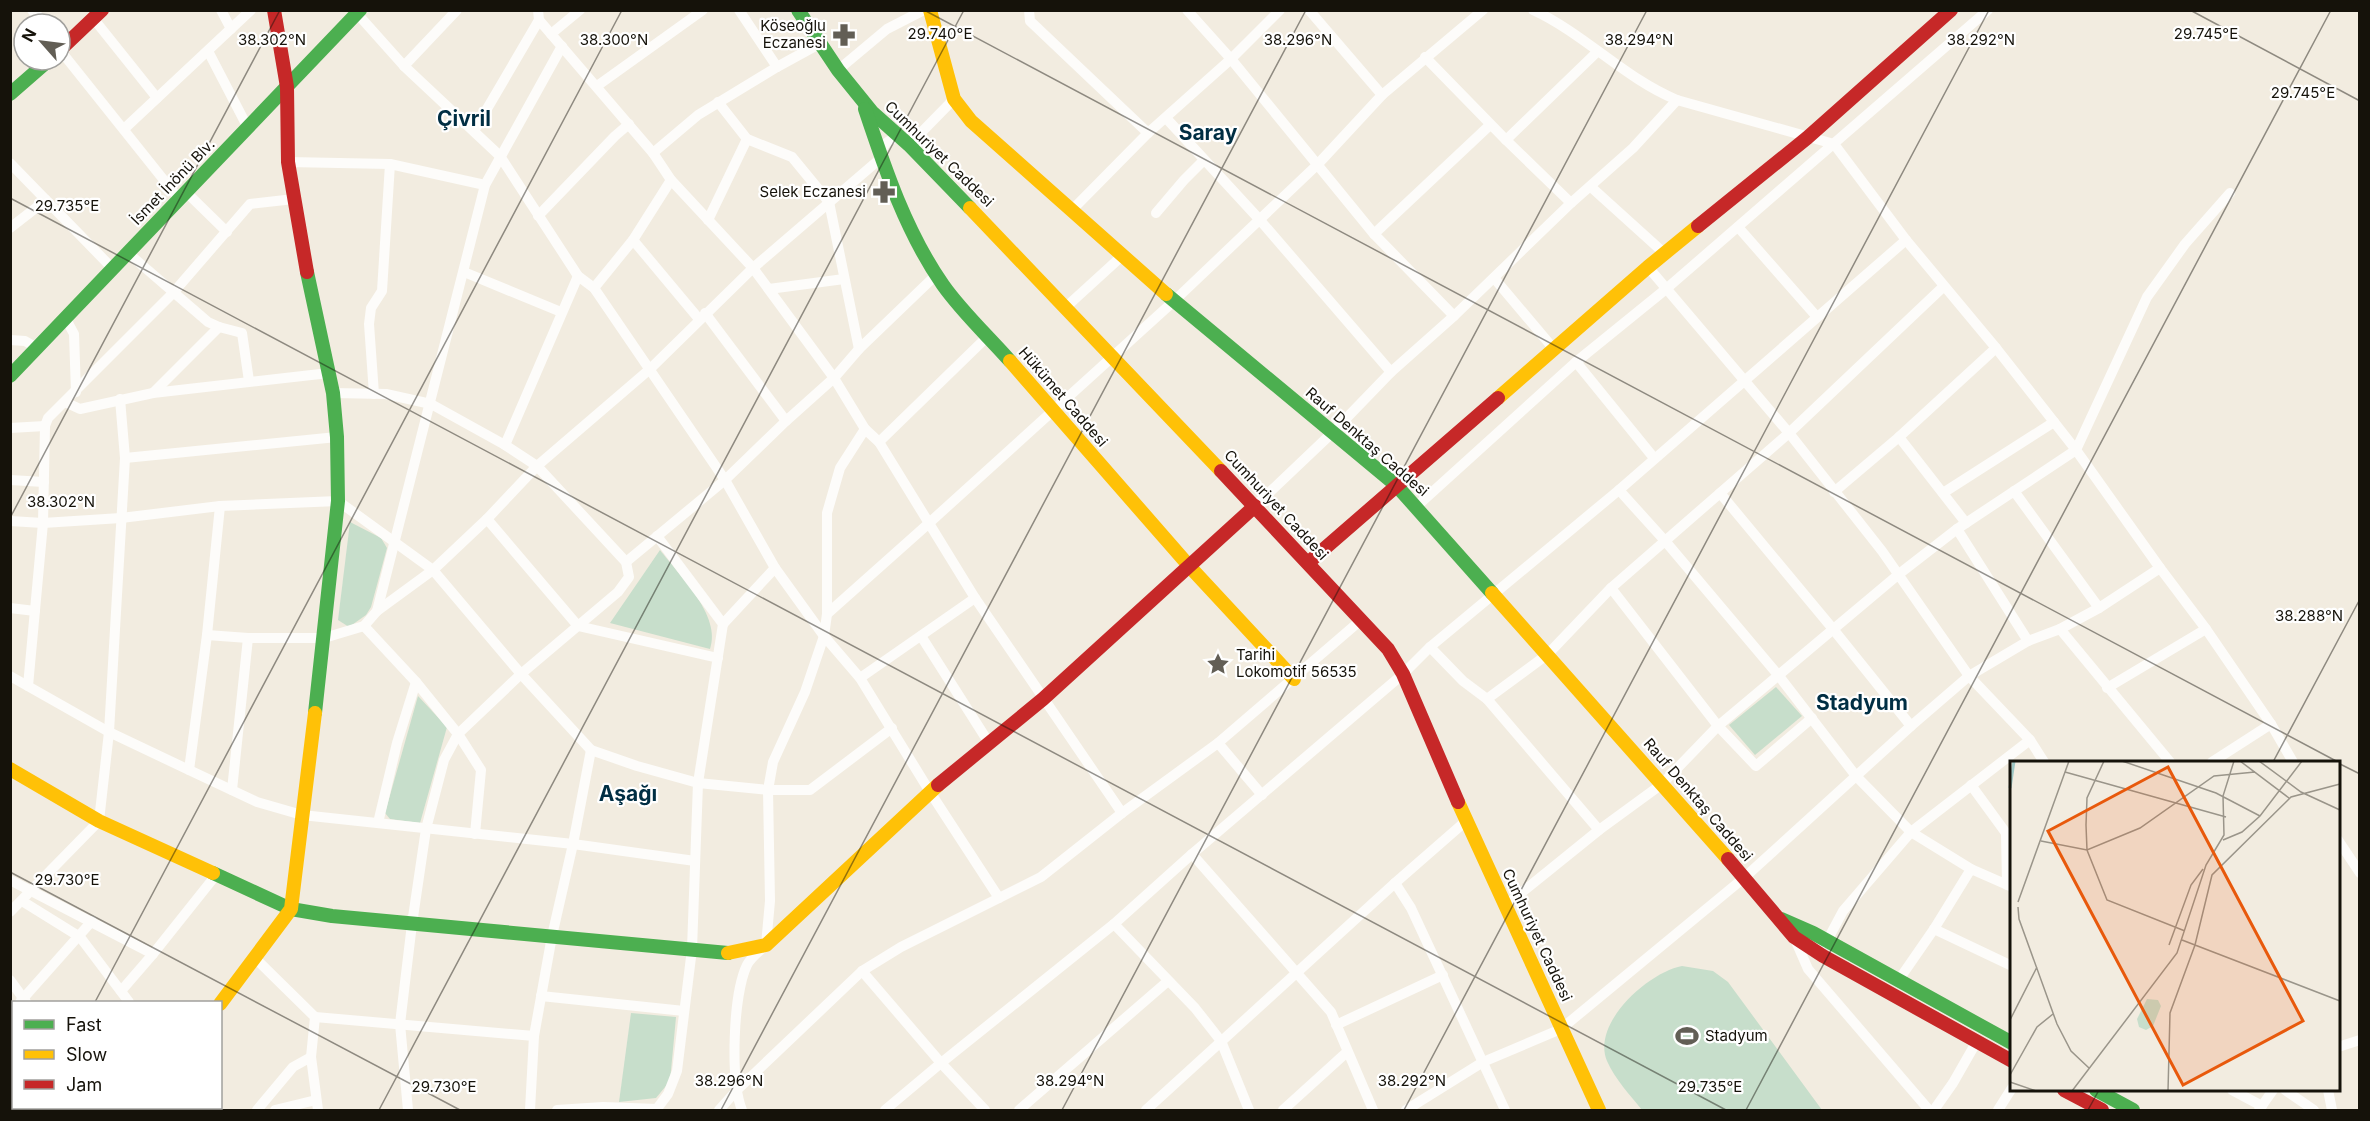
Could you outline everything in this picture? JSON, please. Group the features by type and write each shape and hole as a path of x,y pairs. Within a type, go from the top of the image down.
{"street":[{"path":"221,10 231,29"},
{"path":"124,129 251,10"},
{"path":"222,1002 256,959 291,909 338,501 337,437 333,393 304,260 288,162 287,87 274,10"},
{"path":"404,66 457,10"},
{"path":"551,34 580,10"},
{"path":"597,86 704,10"},
{"path":"739,10 777,67"},
{"name":"Cumhuriyet Caddesi","path":"798,10 819,44 862,101 1066,307 1309,562 1388,649 1403,674 1466,821 1599,1110"},
{"path":"838,70 887,28 924,10"},
{"name":"Rauf Denktaş Caddesi","path":"930,10 954,99 971,121 1174,301 1396,485 1548,654 1780,918 1794,937 2010,1060"},
{"path":"1029,10 1030,21 1148,133"},
{"path":"1187,10 1231,59 1374,234 1454,316"},
{"path":"1071,211 1148,133 1231,59 1280,10"},
{"path":"1309,10 1382,95"},
{"path":"826,614 1174,301 1318,164 1382,95 1483,10"},
{"path":"1533,10 1561,25 1641,82 1677,100 1834,144 1906,240 1996,348 2076,450 2206,628 2271,724 2292,761"},
{"path":"1309,562 1553,348 1664,253 1807,138 1951,10"},
{"path":"1417,506 1576,362 1666,289 1988,10"},
{"path":"357,12 404,66 500,156 578,276 594,288 725,480 775,568 824,636 860,678 999,898"},
{"name":"İsmet İnönü Blv.","path":"10,376 357,12"},
{"path":"72,35 97,14 157,98"},
{"path":"474,131 539,15 551,34 654,153 671,180 753,268 769,289 834,378 865,429 879,442 975,598 1122,813"},
{"path":"654,153 698,115 819,44"},
{"path":"377,611 485,185 562,46"},
{"path":"208,51 248,128"},
{"path":"1506,140 1598,52"},
{"path":"72,57 124,129 183,196 228,232"},
{"path":"1425,57 1490,125 1571,203"},
{"path":"10,94 35,72"},
{"path":"207,635 248,638 324,638 364,626 377,611 433,570 487,519 537,466 650,369 753,268 881,158 884,144 887,141 904,141 954,99"},
{"path":"742,1110 737,1090 735,1046 739,990 748,963 930,792 1043,699 1190,567 1333,432 1391,372 1633,148 1677,100"},
{"name":"Hükümet Caddesi","path":"862,101 881,158 904,214 936,275 1190,567 1294,679"},
{"path":"718,102 747,140 792,157 829,202 859,349"},
{"path":"1166,118 1259,219 1391,372"},
{"path":"538,216 629,124"},
{"path":"1374,234 1490,125"},
{"path":"708,220 747,140"},
{"path":"1156,213 1204,160"},
{"path":"288,162 390,164 485,185"},
{"path":"10,163 113,269"},
{"path":"374,394 369,324 371,308 382,291 390,164"},
{"path":"594,288 633,240 671,180"},
{"path":"1592,187 1664,253"},
{"path":"1505,906 1599,830 1662,784 1718,726 1899,574 1962,526 2076,450 2147,297 2186,244 2230,193"},
{"path":"28,686 43,523 45,426 52,413 76,392 172,293 228,232 240,213 250,204 294,199"},
{"path":"10,228 46,200"},
{"path":"1738,227 1817,317"},
{"path":"633,240 702,316 786,421"},
{"path":"885,1110 940,1063 1114,924 1192,854 1403,674 1430,647 1618,490 1906,240"},
{"path":"128,253 172,293 208,321 219,327 242,333 249,381"},
{"path":"1066,307 1122,255"},
{"path":"1648,267 1789,433 1899,574 1969,676 2030,740 2043,761"},
{"path":"464,272 561,312"},
{"path":"626,562 725,480 834,378 859,349 936,275"},
{"path":"505,446 578,276"},
{"path":"1494,278 1553,348"},
{"path":"769,289 844,279"},
{"path":"1487,699 1548,654 1611,588 1789,433 1943,286"},
{"path":"66,319 74,334 76,392"},
{"path":"153,393 219,327"},
{"path":"879,442 988,336"},
{"path":"10,340 25,341 37,348"},
{"path":"1834,492 1899,437 1996,348"},
{"path":"1576,362 1654,458"},
{"path":"64,402 80,409 153,393 329,373"},
{"path":"333,393 374,394 431,404 505,446 537,466 626,562 629,577 618,592 521,674 458,734 444,760 426,829 400,1024 408,1110"},
{"path":"10,912 99,820 110,732 124,458 120,399"},
{"path":"1943,494 2054,422"},
{"path":"10,428 45,426"},
{"path":"766,945 770,902 768,790 773,762 805,692 824,636 827,513 840,468 865,429"},
{"path":"124,458 337,437"},
{"path":"1899,437 1943,494 2028,641"},
{"path":"10,480 44,482"},
{"path":"1618,490 1666,542 1779,676 1856,776 1911,832 1971,869 2009,886 2006,833 1971,786"},
{"path":"2014,491 2099,608"},
{"path":"1720,493 1833,628 1911,726"},
{"path":"10,521 43,523 121,518 220,506 338,501 433,570 521,674 591,750 698,783 768,790 810,790 892,728"},
{"path":"189,770 207,635 220,506"},
{"path":"487,519 578,626 718,658"},
{"path":"657,536 723,624"},
{"path":"557,1110 656,1110 669,1094 676,1077 692,949 698,783 723,624 775,568"},
{"path":"1406,1110 1483,1062 1561,1029 1745,878 1969,676 2028,641 2060,629 2099,608 2160,568"},
{"path":"1611,588 1718,726 1756,766 1812,718"},
{"path":"860,678 975,598"},
{"path":"10,608 35,611"},
{"path":"719,1110 862,971 901,947 1041,877 1122,813 1218,743 1361,620"},
{"path":"364,626 416,682 458,734 481,770 475,834"},
{"path":"2107,687 2206,628"},
{"path":"2060,629 2169,761"},
{"path":"921,636 989,743"},
{"path":"232,790 248,638"},
{"path":"1430,647 1463,681 1487,699 1599,830"},
{"path":"10,676 110,732 189,770 257,801 302,815 573,844 695,861"},
{"path":"378,824 396,743 416,682"},
{"path":"2214,761 2271,724"},
{"path":"1814,950 1827,941 1843,911 1911,832 2030,740"},
{"path":"1218,743 1262,795"},
{"path":"530,1110 534,1036 552,936 591,750"},
{"path":"10,769 99,820 291,909 332,916 729,953 766,945"},
{"path":"1146,1110 1466,821"},
{"path":"1192,854 1298,971 1331,1012 1373,1110"},
{"path":"2342,855 2360,873"},
{"path":"1898,981 1971,869"},
{"path":"121,991 216,875"},
{"path":"10,880 153,954"},
{"path":"1395,883 1411,908 1505,1110"},
{"path":"22,901 80,937 128,1001"},
{"name":"Rauf Denktaş Caddesi","path":"1780,918 1827,941 2010,1042"},
{"path":"10,980 24,1001 92,921"},
{"path":"1114,924 1195,1008 1221,1041 1249,1110"},
{"path":"1934,929 2010,965"},
{"path":"1794,937 1808,969 1931,1110 1953,1083 1977,1041"},
{"path":"256,959 315,1017 534,1036"},
{"path":"862,971 940,1063 985,1110"},
{"path":"1336,1025 1443,975"},
{"path":"1019,1110 1168,981"},
{"path":"541,996 684,1011"},
{"path":"275,1110 317,1105 311,1057 315,1017"},
{"path":"2340,1046 2360,1040"},
{"path":"1283,1110 1347,1052"},
{"path":"257,1110 293,1066 311,1057"},
{"path":"1998,1110 2010,1091"},
{"path":"2068,1091 2102,1110"},
{"path":"2235,1091 2260,1108 2272,1091"},
{"path":"2288,1091 2314,1110"},
{"path":"2328,1091 2332,1110"},
{"path":"2115,1094 2133,1110"}],"green space":[{"path":"350,522 381,538 387,548 371,607 366,615 349,627 338,620"},
{"path":"660,550 697,596 710,623 712,636 710,649 610,623"},
{"path":"1776,687 1802,716 1755,755 1729,725"},
{"path":"418,696 447,727 420,823 390,819 385,813"},
{"name":"Stadyum","path":"1682,966 1713,971 1728,982 1822,1110 1642,1110 1610,1068 1604,1046 1607,1031 1626,1002 1640,989 1654,978"},
{"path":"631,1013 676,1017 670,1081 656,1098 619,1102"}],"traffic: fast":[{"path":"10,376 360,10"},
{"path":"798,10 838,70 872,112 909,145 970,208"},
{"path":"10,94 35,72"},
{"path":"865,109 907,222 930,265 958,305 1010,361"},
{"path":"307,272 333,393 337,437 338,501 315,713"},
{"path":"1166,294 1396,485 1492,593"},
{"path":"213,873 291,909 332,916 728,953"},
{"path":"1781,919 1813,933 2010,1042"},
{"path":"2098,1091 2133,1110"}],"traffic: slow":[{"path":"930,10 954,99 971,121 1166,294"},
{"path":"970,208 1221,471"},
{"path":"1498,398 1698,226"},
{"path":"1010,361 1190,567 1294,679"},
{"path":"1492,593 1728,859"},
{"path":"222,1001 291,909 315,713"},
{"path":"10,769 99,821 213,873"},
{"path":"728,953 766,945 938,785"},
{"path":"1458,802 1599,1110"}],"traffic: jam":[{"path":"72,39 102,10"},
{"path":"274,10 287,87 288,162 307,272"},
{"path":"1698,226 1807,138 1951,10"},
{"path":"1309,562 1498,398"},
{"path":"1221,471 1388,649 1403,674 1458,802"},
{"path":"938,785 1043,699 1255,506"},
{"path":"1728,859 1794,937 1823,956 2010,1060"},
{"path":"2066,1091 2102,1110"}],"place":[{"name":"Köseoğlu Eczanesi","path":"844,35"},
{"name":"Selek Eczanesi","path":"884,192"},
{"name":"Tarihi Lokomotif 56535","path":"1218,664"},
{"name":"Stadyum","path":"1687,1036"}],"district":[{"name":"Çivril","path":"464,119"},
{"name":"Saray","path":"1208,133"},
{"name":"Stadyum","path":"1862,703"},
{"name":"Aşağı","path":"628,794"}]}
